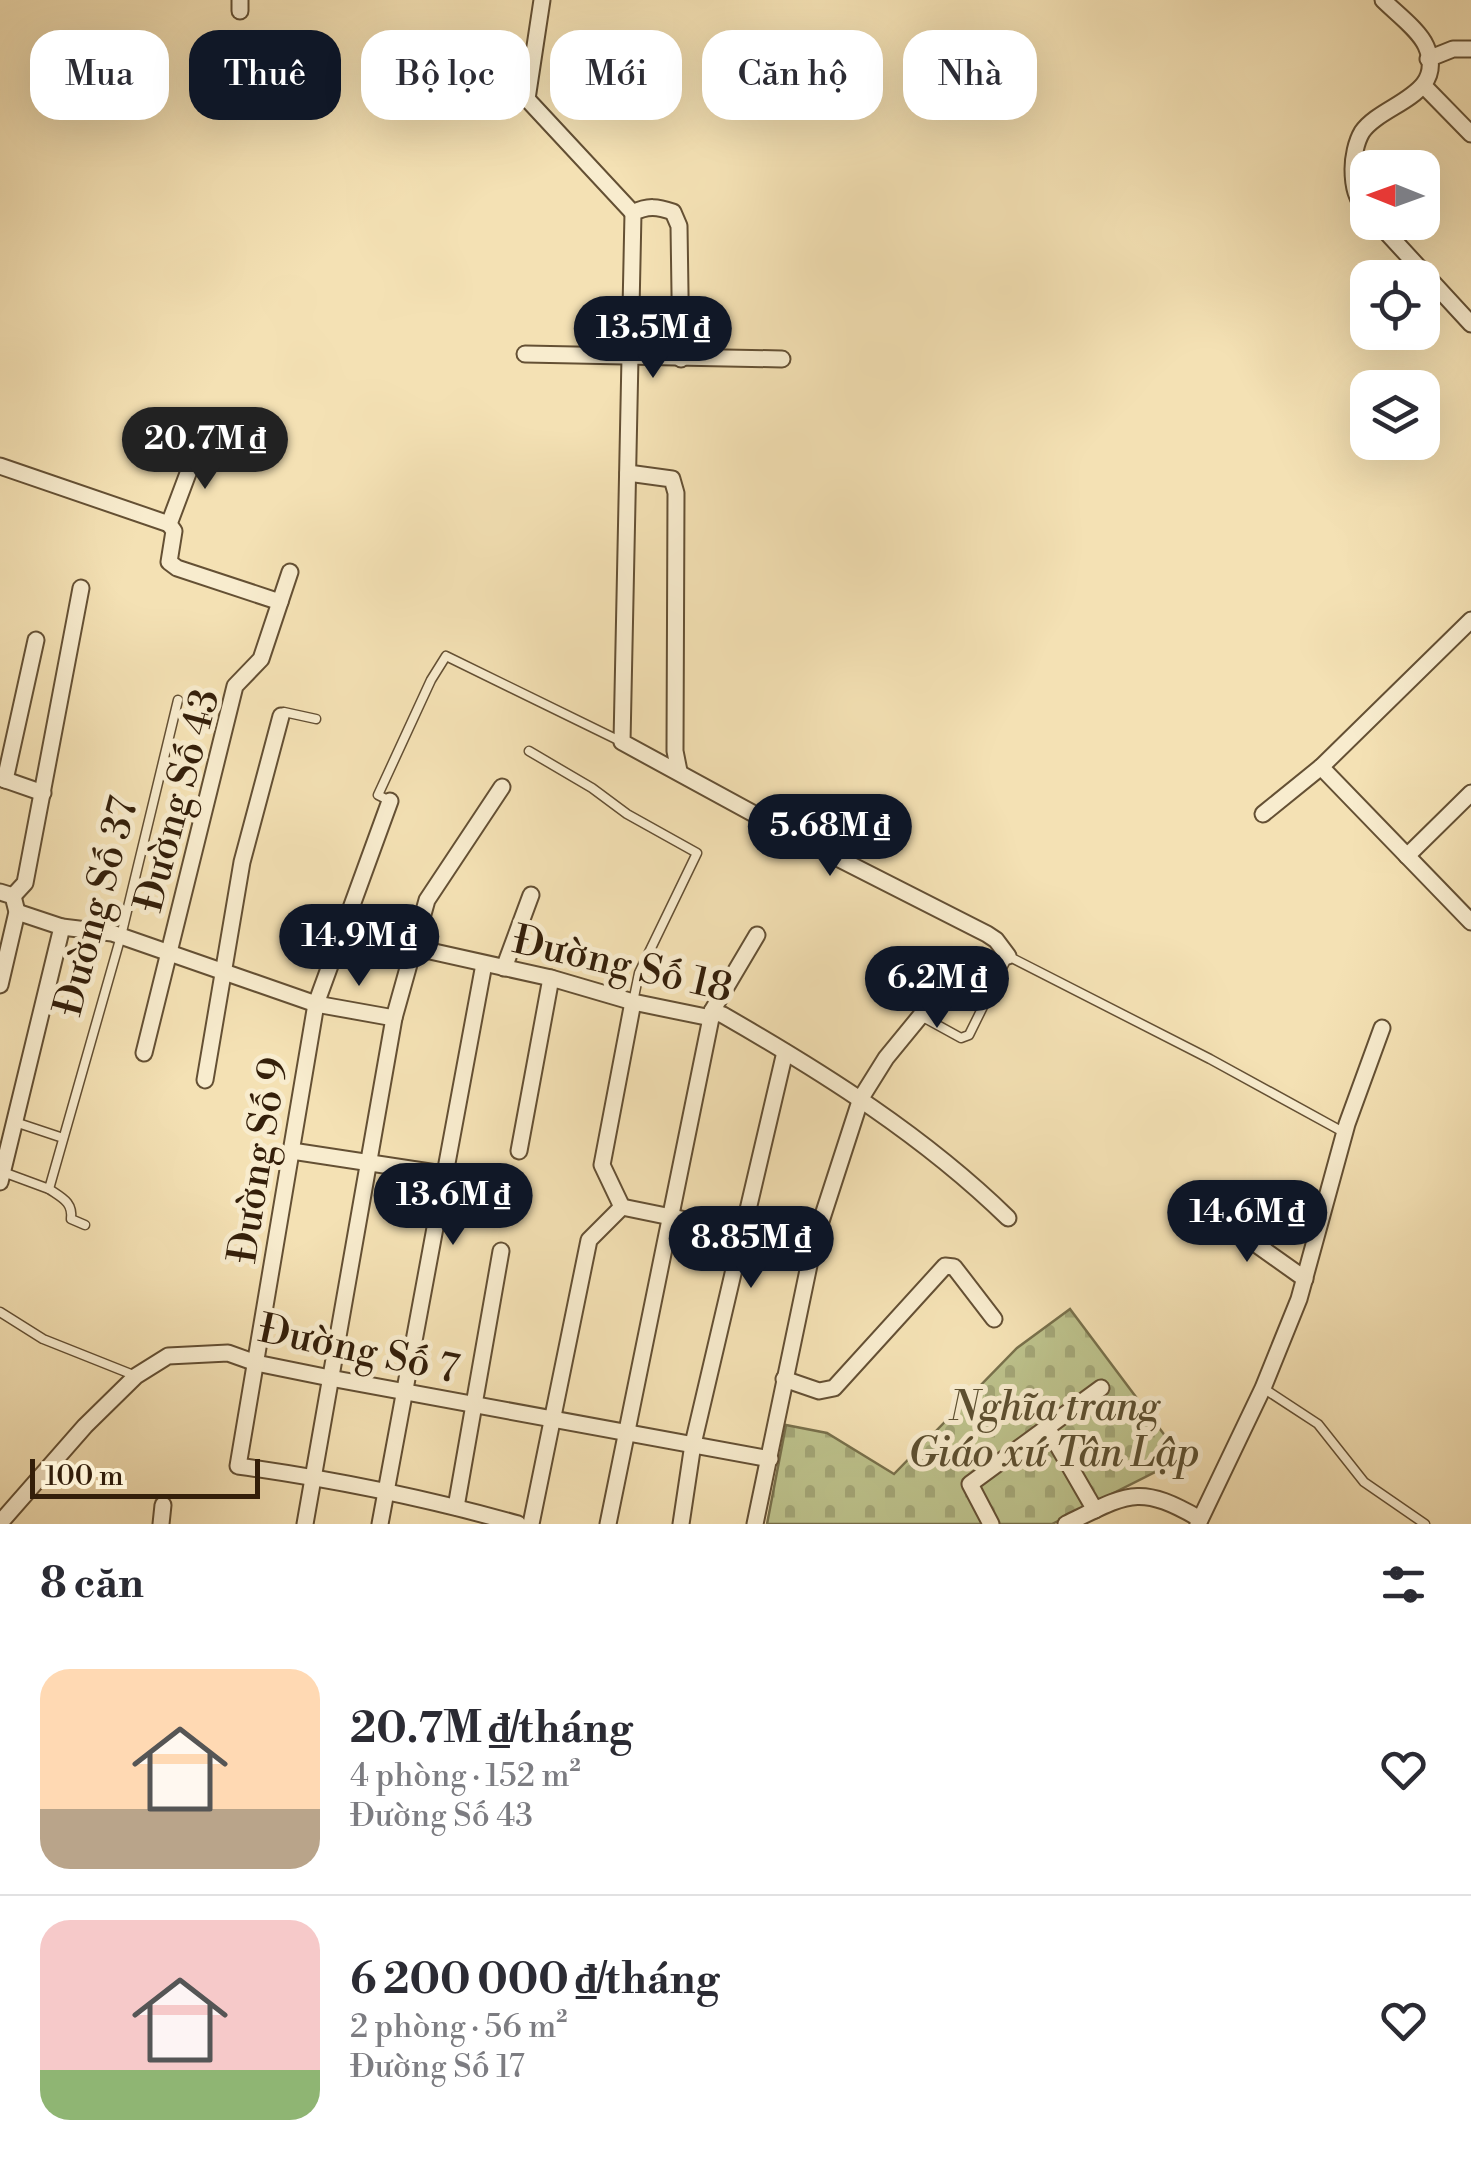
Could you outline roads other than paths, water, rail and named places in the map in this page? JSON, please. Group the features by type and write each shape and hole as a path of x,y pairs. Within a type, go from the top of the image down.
{"street":[{"path":"542,0 527,100 633,213 622,742 987,934 1008,956"},
{"path":"1355,150 1363,130 1424,86 1430,70 1426,45 1384,0"},
{"path":"1428,58 1453,49 1471,49"},
{"path":"1424,86 1471,134"},
{"path":"633,213 656,206 672,212 679,226 681,359"},
{"path":"1394,240 1471,324"},
{"path":"525,354 782,359"},
{"path":"169,524 198,444"},
{"path":"0,466 169,524 174,531 168,556 172,566 280,602"},
{"path":"628,473 672,479 676,493 675,751 679,771"},
{"name":"Đường Số 43","path":"144,1053 235,686 261,659 290,572"},
{"path":"0,985 10,900 25,883 80,588"},
{"path":"1263,814 1321,767 1471,620"},
{"path":"36,640 2,779 43,793"},
{"path":"205,1080 242,862 281,716"},
{"path":"1321,767 1471,922"},
{"path":"305,1524 394,1018 412,947 427,900 502,788"},
{"path":"1407,856 1471,794"},
{"name":"Đường Số 9","path":"311,1476 238,1466 316,1004 390,801"},
{"path":"504,968 531,895"},
{"path":"10,900 62,927 121,936 316,1004 394,1018"},
{"path":"1,1177 62,927"},
{"path":"608,1524 711,1014 757,936"},
{"name":"Đường Số 18","path":"412,947 551,978 633,1002 711,1014 785,1052 861,1098 976,1187 1008,1218"},
{"path":"756,1524 813,1246 861,1098 886,1058 921,1016 940,980 924,962"},
{"path":"380,1524 484,964"},
{"path":"519,1151 551,978"},
{"path":"622,1207 602,1165 633,1002"},
{"path":"1066,1524 1116,1500 1146,1494 1170,1501 1199,1522 1263,1388 1305,1278 1345,1133 1382,1028"},
{"path":"681,1524 693,1444 785,1052"},
{"path":"292,1152 443,1174"},
{"path":"622,1207 813,1246"},
{"path":"531,1524 589,1240 622,1207"},
{"path":"1215,1215 1305,1278"},
{"path":"456,1507 501,1251"},
{"path":"784,1380 820,1391 834,1388 945,1266 954,1267 994,1319"},
{"name":"Đường Số 7","path":"0,1523 85,1426 136,1376 168,1356 228,1354 330,1378 770,1459"},
{"path":"991,1524 970,1484 1101,1388"},
{"path":"1047,1427 1096,1510"},
{"path":"311,1476 518,1524"},
{"path":"161,1524 164,1505"}],"lane":[{"path":"390,801 378,794 430,680 446,656 622,742"},
{"name":"Đường Số 37","path":"49,1188 121,936 178,700"},
{"path":"281,716 284,712 316,719"},
{"path":"529,751 697,854 639,974 633,1002"},
{"path":"921,1016 961,1038 969,1034 1008,956 1345,1133"},
{"path":"14,1122 63,1138"},
{"path":"1,1177 49,1188 66,1199 72,1211 71,1220 85,1225"},
{"path":"0,1312 43,1340 136,1376"},
{"path":"1263,1388 1318,1424 1364,1482 1424,1524"}],"park label":[{"name":"Nghĩa trang Giáo xứ Tân Lập","path":"1054,1429"}]}
